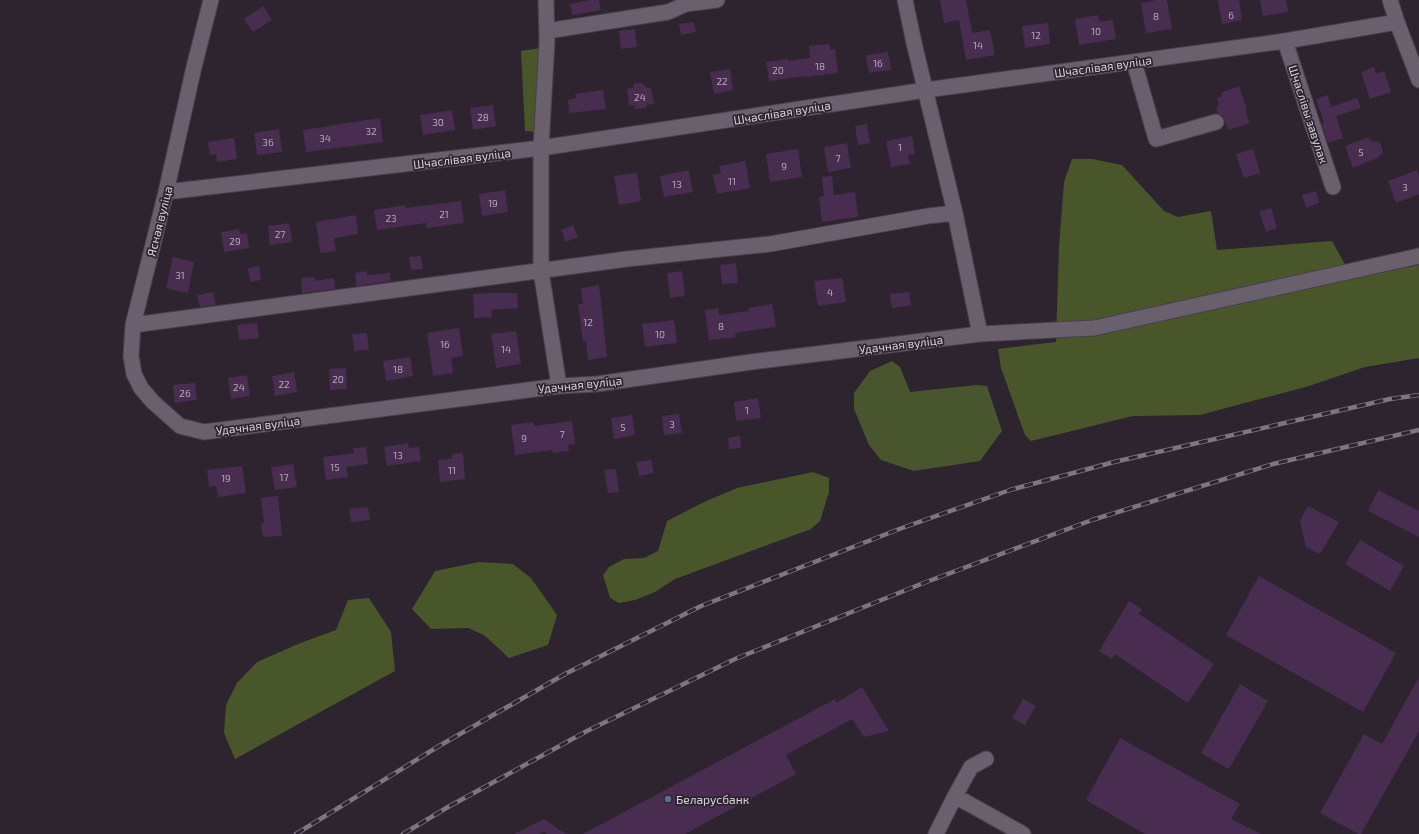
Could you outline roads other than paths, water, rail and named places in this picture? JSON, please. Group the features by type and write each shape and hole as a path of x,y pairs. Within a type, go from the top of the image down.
{"street":[{"name":"Ясная вуліца","path":"180,426 153,402 141,388 134,374 131,356 134,325 194,68 212,0"},
{"path":"546,0 547,31 541,148 541,271 559,386"},
{"path":"547,31 668,12 686,4 716,0"},
{"path":"905,0 956,213 980,334"},
{"path":"1390,0 1419,80"},
{"name":"Шчаслівая вуліца","path":"166,192 541,148 926,90 1285,41 1397,22"},
{"name":"Шчаслівы завулак","path":"1285,41 1333,187"},
{"path":"1134,62 1156,139 1216,122"},
{"path":"134,325 627,259 770,244 928,216 956,213"},
{"name":"Удачная вуліца","path":"180,426 204,432 559,386 597,384 759,361 980,334 1094,328 1419,256"},
{"path":"936,834 971,767 986,759"},
{"path":"955,796 1024,834"}],"railway":[{"path":"296,834 439,746 565,674 701,606 902,528 1010,490 1114,462 1390,399 1419,395"},
{"path":"403,834 448,807 587,731 735,659 921,584 1092,520 1273,464 1419,430"}],"place":[{"name":"Беларусбанк","path":"668,799"}]}
